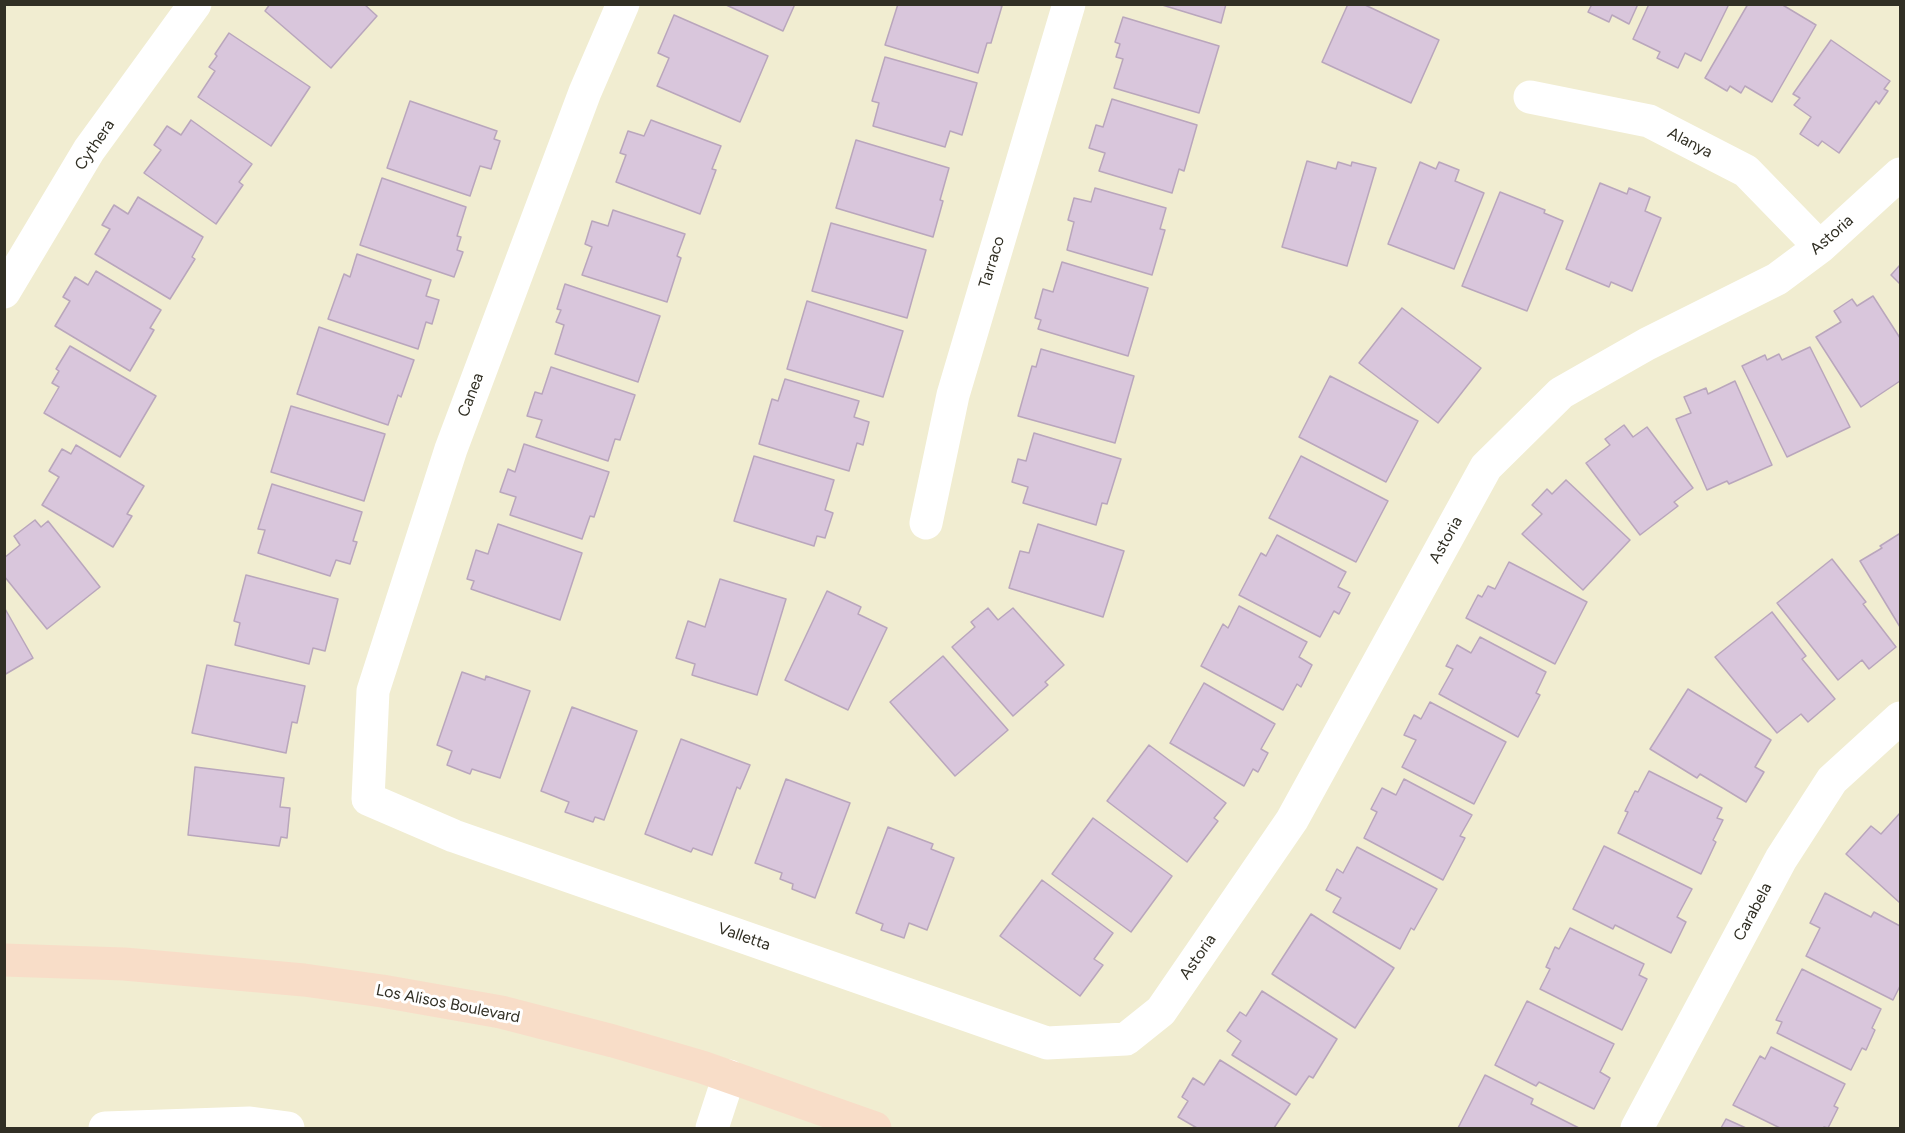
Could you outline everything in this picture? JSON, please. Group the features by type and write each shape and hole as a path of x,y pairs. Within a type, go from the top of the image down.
{"main road":[{"name":"Los Alisos Boulevard","path":"4,960 124,964 304,980 501,1012 613,1041 729,1076 875,1128"}],"street":[{"name":"Cythera","path":"4,292 89,150 195,4"},
{"name":"Canea","path":"368,799 373,691 380,669 451,449 585,92 623,4"},
{"name":"Tarraco","path":"926,523 953,395 1069,4"},
{"name":"Alanya","path":"1530,97 1649,121 1746,171 1820,247"},
{"name":"Astoria","path":"1126,1038 1161,1011 1292,820 1486,466 1561,393 1647,344 1777,279 1820,247 1900,174"},
{"name":"Carabela","path":"1637,1128 1781,859 1806,819 1832,780 1900,718"},
{"name":"Valletta","path":"368,799 454,836 1047,1043 1126,1038"},
{"path":"712,1128 729,1076"},
{"path":"105,1128 250,1123 288,1128"}],"building":[{"path":"270,4 364,4 377,16 331,68 265,11"},
{"path":"724,4 795,4 783,31"},
{"path":"898,4 996,4 1002,6 991,43 987,43 978,73 885,45"},
{"path":"1159,4 1226,4 1221,23"},
{"path":"1348,4 1363,4 1439,40 1411,103 1322,62"},
{"path":"1592,4 1638,4 1629,24 1612,15 1609,22 1588,12"},
{"path":"1649,4 1729,4 1701,61 1685,53 1678,68 1657,58 1660,52 1633,39"},
{"path":"1748,4 1781,4 1816,25 1772,102 1745,86 1741,93 1730,86 1727,91 1705,78"},
{"path":"674,15 768,56 740,122 657,86 669,58 658,53"},
{"path":"1123,17 1219,46 1199,113 1114,88 1123,59 1116,57 1120,44 1115,42"},
{"path":"229,33 310,87 271,146 198,97 215,71 209,67"},
{"path":"1831,40 1890,81 1884,89 1888,91 1879,104 1876,101 1839,153 1822,141 1818,146 1800,134 1811,117 1794,105 1800,98 1793,94"},
{"path":"885,57 977,83 962,135 950,131 945,147 873,126 879,103 872,101"},
{"path":"1112,99 1197,125 1184,171 1179,169 1172,193 1099,171 1105,153 1089,148 1096,125 1103,127"},
{"path":"410,101 497,131 494,139 500,141 491,169 480,166 470,196 387,168"},
{"path":"191,120 252,164 239,182 243,185 216,224 144,173 161,150 154,145 167,126 181,135"},
{"path":"651,120 721,146 712,169 716,170 700,214 616,182 626,155 620,153 628,131 644,136"},
{"path":"856,140 949,168 933,237 836,208"},
{"path":"1307,161 1336,169 1338,162 1351,166 1352,162 1376,168 1347,266 1282,247"},
{"path":"1420,162 1436,169 1439,162 1459,170 1455,181 1484,193 1454,269 1388,244"},
{"path":"382,178 466,207 457,236 461,237 457,250 463,252 454,277 360,245"},
{"path":"1600,183 1627,194 1629,188 1650,197 1645,211 1661,218 1632,291 1611,282 1609,287 1566,269"},
{"path":"1095,188 1166,208 1160,229 1165,230 1152,275 1067,250 1074,222 1068,220 1074,198 1091,202"},
{"path":"1500,192 1545,210 1544,213 1563,221 1527,311 1462,286"},
{"path":"138,197 203,237 192,257 195,259 170,299 95,254 110,229 102,225 114,205 128,214"},
{"path":"613,210 685,234 677,256 681,258 667,302 582,275 592,247 585,244 592,221 608,226"},
{"path":"831,223 926,250 907,318 812,291"},
{"path":"357,254 431,280 426,296 439,300 432,324 426,322 418,349 328,319 344,274 350,277"},
{"path":"1062,262 1148,288 1128,356 1038,329 1041,320 1035,318 1043,289 1053,292"},
{"path":"1900,265 1900,284 1891,275"},
{"path":"96,271 161,310 150,328 154,330 130,371 55,326 70,301 63,297 75,277 88,285"},
{"path":"565,284 660,316 638,382 555,354 564,325 556,322 561,310 557,309"},
{"path":"1873,296 1900,338 1900,381 1861,407 1816,337 1841,322 1834,311 1852,299 1857,306"},
{"path":"807,301 903,331 883,397 787,369"},
{"path":"1402,308 1481,368 1438,423 1359,363"},
{"path":"319,327 414,360 401,397 398,395 388,425 297,394"},
{"path":"70,346 156,396 120,457 44,413 59,387 52,383 59,371 56,369"},
{"path":"1810,347 1850,427 1787,457 1742,366 1765,355 1767,360 1779,354 1782,360"},
{"path":"1041,349 1134,376 1115,443 1018,416 1032,366 1036,367"},
{"path":"551,367 635,395 620,440 615,439 608,461 536,437 542,420 527,416 535,392 542,394"},
{"path":"1330,376 1418,421 1386,482 1299,437"},
{"path":"785,379 859,401 854,417 869,422 863,445 857,443 849,471 759,444 772,399 778,401"},
{"path":"1735,381 1772,465 1729,484 1727,481 1707,490 1676,419 1691,413 1684,397 1706,388 1708,394"},
{"path":"291,406 385,434 364,501 271,472"},
{"path":"1624,425 1633,437 1647,427 1693,488 1674,502 1678,506 1640,535 1586,463 1610,445 1605,439"},
{"path":"1034,433 1121,459 1107,504 1102,503 1096,525 1023,503 1028,487 1012,482 1018,459 1026,461"},
{"path":"524,444 609,472 594,517 590,516 582,539 510,515 516,497 500,492 508,469 515,472"},
{"path":"76,445 144,486 127,514 132,516 113,547 42,505 59,477 49,471 62,449 71,454"},
{"path":"754,456 834,480 825,510 833,513 825,538 817,536 814,546 734,521"},
{"path":"1301,456 1388,501 1356,562 1269,518"},
{"path":"1566,480 1630,540 1583,590 1522,534 1542,514 1532,505 1547,489 1552,494"},
{"path":"272,484 362,512 353,541 357,542 350,564 336,560 330,576 258,553 265,530 258,529"},
{"path":"35,520 41,527 48,521 100,587 47,629 4,576 4,558 20,545 14,536"},
{"path":"498,524 582,553 560,620 471,589 474,581 467,579 476,550 488,554"},
{"path":"1038,524 1124,551 1103,617 1009,588 1020,551 1029,553"},
{"path":"1899,534 1900,627 1860,561 1882,548 1880,546"},
{"path":"1277,535 1346,572 1338,587 1350,593 1339,614 1334,611 1320,637 1239,595 1261,553 1266,556"},
{"path":"1832,559 1866,602 1863,604 1896,647 1869,669 1862,660 1838,680 1777,603"},
{"path":"1509,562 1587,602 1555,664 1466,618 1478,595 1482,597 1488,586 1495,589"},
{"path":"246,575 338,599 325,651 313,648 309,664 235,645 240,623 234,621"},
{"path":"720,579 786,599 757,695 692,675 695,664 676,658 688,621 705,627"},
{"path":"827,591 861,607 858,614 887,628 848,710 785,680"},
{"path":"1239,606 1307,642 1299,657 1312,665 1301,687 1297,684 1283,710 1201,666 1223,624 1228,628"},
{"path":"4,607 33,658 4,675"},
{"path":"988,608 998,620 1013,608 1064,665 1045,682 1048,685 1013,716 952,647 975,627 971,622"},
{"path":"1772,612 1806,656 1802,659 1835,699 1808,722 1801,714 1777,733 1715,657"},
{"path":"1480,637 1546,672 1536,693 1540,695 1518,737 1439,694 1453,669 1446,666 1457,645 1471,653"},
{"path":"943,656 1008,730 955,776 890,702"},
{"path":"207,665 305,686 297,723 292,722 286,753 192,733"},
{"path":"462,672 485,680 486,676 530,691 500,778 472,769 470,774 447,765 452,751 437,745"},
{"path":"1204,683 1275,724 1261,749 1268,753 1258,772 1253,769 1244,786 1170,743"},
{"path":"1688,689 1771,740 1755,767 1764,772 1746,802 1700,774 1697,778 1650,749"},
{"path":"1430,702 1506,742 1474,804 1402,767 1416,740 1404,735 1414,715 1421,719"},
{"path":"572,707 637,731 604,820 595,817 593,822 565,812 569,802 541,791"},
{"path":"681,739 750,765 740,789 737,787 712,855 693,848 691,852 645,834"},
{"path":"1149,745 1226,803 1214,818 1218,821 1187,862 1107,801"},
{"path":"195,767 284,778 280,807 290,808 287,838 281,837 279,846 188,835"},
{"path":"1649,771 1722,808 1717,818 1723,820 1713,840 1716,842 1701,874 1618,833 1635,791 1638,792"},
{"path":"786,779 850,803 815,898 792,889 793,884 780,879 782,873 755,863"},
{"path":"1404,779 1472,815 1460,836 1465,838 1443,880 1364,838 1377,812 1371,809 1382,788 1396,795"},
{"path":"1900,813 1900,903 1846,854 1871,826 1881,834"},
{"path":"1093,818 1172,876 1131,932 1052,874"},
{"path":"888,827 933,844 931,849 954,858 927,930 909,923 904,938 881,930 883,924 856,913"},
{"path":"1604,846 1692,889 1677,917 1686,922 1671,953 1615,925 1613,929 1573,909"},
{"path":"1357,847 1437,889 1414,930 1411,928 1400,949 1333,912 1341,898 1326,890 1337,869 1343,873"},
{"path":"1042,880 1113,933 1094,959 1103,965 1080,996 1000,936"},
{"path":"1825,893 1871,917 1874,912 1900,926 1900,986 1893,1000 1806,956 1820,928 1810,923"},
{"path":"1311,914 1394,968 1355,1028 1272,974"},
{"path":"1570,928 1644,964 1639,975 1647,979 1622,1030 1540,989 1550,969 1546,967 1555,947 1559,949"},
{"path":"1802,969 1881,1009 1872,1028 1875,1030 1866,1050 1862,1048 1851,1070 1777,1033 1782,1022 1776,1020"},
{"path":"1262,991 1337,1039 1313,1078 1309,1076 1296,1095 1232,1055 1241,1041 1227,1031 1240,1012 1246,1016"},
{"path":"1527,1001 1614,1044 1600,1072 1610,1078 1594,1109 1539,1082 1536,1086 1495,1065"},
{"path":"1771,1047 1845,1084 1834,1106 1838,1108 1828,1128 1780,1128 1733,1105 1760,1056 1765,1059"},
{"path":"1220,1060 1290,1104 1274,1128 1197,1128 1178,1117 1188,1101 1182,1097 1193,1078 1204,1085"},
{"path":"1485,1075 1533,1099 1531,1104 1579,1128 1458,1128"},
{"path":"1726,1119 1746,1128 1721,1128"}]}
